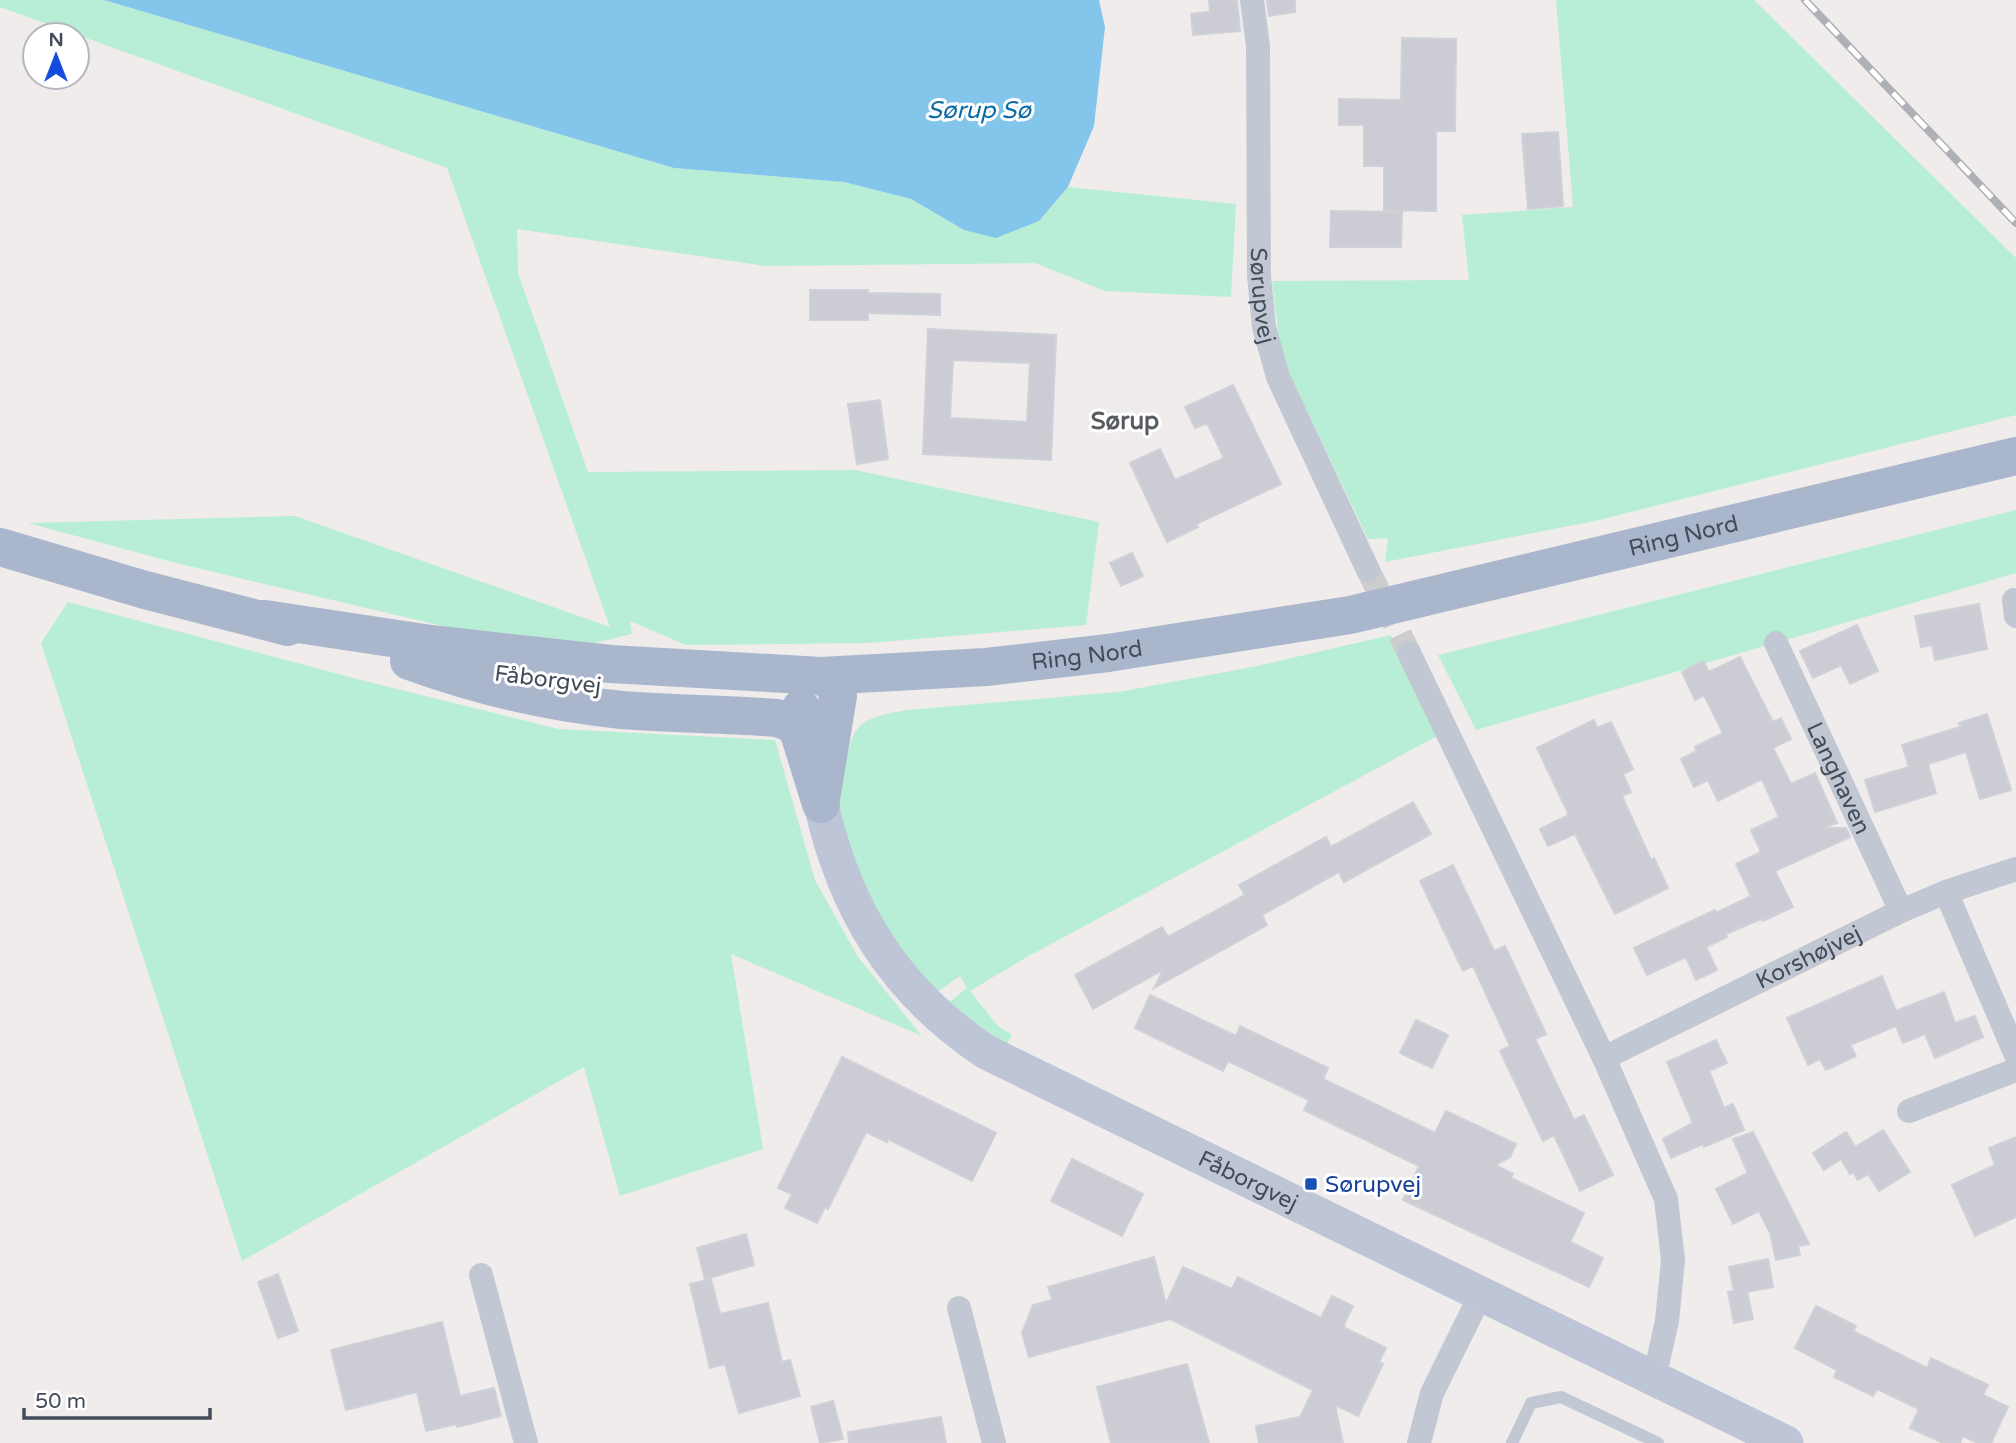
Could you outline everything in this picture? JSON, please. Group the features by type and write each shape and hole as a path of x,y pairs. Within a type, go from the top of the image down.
{"main road":[{"name":"Ring Nord","path":"815,700 932,671 1044,661 1350,615 2016,456"},
{"name":"Fåborgvej","path":"0,547 145,590 265,620 346,646 542,699 634,710 777,718 793,724 815,700 680,669 431,644 265,620"},
{"path":"815,700 821,804"},
{"path":"815,700 821,804"}],"street":[{"name":"Sørupvej","path":"1252,0 1258,46 1259,276 1264,327 1278,377 1368,569"},
{"name":"Langhaven","path":"1776,643 1901,911"},
{"path":"1409,653 1604,1058 1666,1199 1673,1260 1667,1321 1654,1378"},
{"name":"Fåborgvej","path":"821,804 846,886 875,942 908,987 967,1040 1003,1062 1786,1443"},
{"name":"Korshøjvej","path":"1604,1058 1901,911 2016,869"},
{"path":"1947,892 2016,1055"},
{"path":"1909,1111 2016,1070"},
{"path":"481,1275 526,1443"},
{"path":"1419,1443 1432,1393 1480,1294"},
{"path":"959,1308 994,1443"}],"lane":[{"path":"1512,1443 1531,1403 1561,1397 1658,1443"}],"green space":[{"path":"0,0 104,0 674,168 844,182 911,199 964,230 1039,221 1068,187 1236,204 1231,297 1105,291 1035,263 765,266 517,229 518,273 588,472 855,470 1099,522 1086,625 868,643 686,645 630,621 632,634 595,643 447,627 176,563 28,523 295,516 610,627 447,168 91,40 91,21 39,21 0,7"},
{"path":"1556,0 1754,0 2016,258 2016,415 1595,521 1385,562 1388,538 1368,539 1281,356 1272,281 1469,280 1462,215 1573,207"},
{"path":"2016,510 2016,573 1476,730 1438,655"},
{"path":"68,602 558,729 775,740 815,880 858,957 922,1036 731,954 763,1149 620,1196 584,1067 242,1261 41,643"},
{"path":"1391,635 1437,736 1025,958 970,991 997,1025 1012,1035 1005,1047 948,1003 967,988 960,976 937,992 922,975 895,940 863,882 848,841 839,799 852,740 862,724 870,719 907,710 1119,692 1257,666"}],"water":[{"name":"Sørup Sø","path":"104,0 1099,0 1105,27 1094,126 1068,187 1039,221 996,238 964,230 911,199 844,182 674,168"}],"building":[{"path":"1209,0 1237,0 1240,31 1193,35 1191,14 1210,12"},
{"path":"1267,0 1295,0 1295,12 1269,16"},
{"path":"1402,38 1456,39 1455,131 1436,131 1436,211 1384,210 1384,166 1364,166 1364,125 1339,125 1339,99 1401,100"},
{"path":"1558,132 1563,206 1528,209 1522,134"},
{"path":"1331,211 1402,212 1401,247 1330,247"},
{"path":"810,290 940,294 940,315 868,313 868,320 810,320"},
{"path":"928,329 1056,335 1051,460 923,454","holes":["953,360 1030,363 1027,422 950,418"]},
{"path":"1233,385 1281,484 1196,524 1198,527 1167,542 1130,463 1160,449 1175,480 1224,458 1207,423 1195,428 1185,407"},
{"path":"880,400 888,459 857,464 848,404"},
{"path":"1132,553 1143,576 1121,586 1110,563"},
{"path":"1979,604 1987,649 1935,660 1932,645 1921,647 1915,616"},
{"path":"1857,625 1878,671 1850,684 1841,665 1813,678 1800,651"},
{"path":"1740,657 1773,722 1781,718 1791,739 1773,748 1791,784 1815,773 1837,823 1822,828 1846,828 1850,837 1775,871 1793,907 1726,934 1727,937 1706,947 1717,970 1696,980 1686,957 1647,975 1634,948 1751,896 1736,864 1761,852 1751,830 1779,817 1762,779 1718,801 1708,780 1694,787 1681,759 1697,751 1695,747 1723,733 1704,695 1695,700 1682,672 1703,661 1709,672"},
{"path":"1987,714 2011,790 1980,799 1966,752 1928,764 1936,793 1875,812 1865,780 1909,767 1902,745 1960,727 1959,723"},
{"path":"1594,720 1597,728 1611,722 1633,769 1623,774 1631,792 1622,796 1651,860 1654,858 1668,888 1615,914 1575,834 1548,846 1540,829 1569,815 1537,748"},
{"path":"1413,802 1431,834 1344,882 1339,872 1262,915 1267,925 1154,988 1163,970 1093,1009 1075,975 1162,927 1168,937 1245,895 1239,885 1326,837 1331,847"},
{"path":"1453,865 1494,951 1505,946 1546,1034 1535,1039 1574,1120 1584,1115 1613,1175 1580,1191 1554,1135 1543,1141 1500,1051 1510,1046 1473,966 1463,971 1420,881"},
{"path":"1882,976 1896,1011 1944,992 1955,1023 1975,1016 1983,1037 1935,1058 1925,1034 1903,1043 1896,1026 1850,1045 1856,1056 1826,1070 1820,1059 1808,1065 1787,1018"},
{"path":"1150,995 1236,1036 1240,1026 1328,1068 1323,1079 1435,1133 1446,1111 1516,1144 1510,1157 1495,1165 1513,1174 1511,1178 1584,1213 1570,1242 1603,1258 1589,1287 1403,1200 1419,1166 1304,1110 1309,1100 1228,1061 1223,1071 1135,1028"},
{"path":"1416,1020 1448,1035 1432,1068 1400,1053"},
{"path":"1716,1040 1727,1063 1709,1071 1724,1108 1733,1104 1744,1130 1671,1158 1663,1139 1693,1123 1667,1062"},
{"path":"842,1057 996,1133 972,1181 888,1139 887,1142 866,1132 828,1209 825,1207 817,1223 785,1208 792,1194 778,1188"},
{"path":"1883,1130 1910,1172 1879,1191 1868,1174 1858,1180 1853,1172 1850,1174 1841,1159 1824,1170 1813,1153 1846,1132 1855,1147"},
{"path":"1753,1132 1809,1244 1798,1246 1800,1255 1776,1260 1770,1233 1759,1211 1733,1224 1716,1189 1748,1173 1733,1139"},
{"path":"2016,1137 2016,1217 1975,1236 1952,1185 1995,1165 1989,1148"},
{"path":"1072,1159 1143,1194 1122,1236 1051,1201"},
{"path":"746,1234 754,1265 705,1279 697,1248"},
{"path":"1154,1257 1166,1304 1183,1267 1232,1289 1238,1277 1321,1318 1332,1296 1353,1306 1343,1327 1386,1348 1379,1362 1383,1364 1358,1416 1335,1405 1343,1443 1259,1443 1256,1426 1300,1417 1313,1390 1170,1319 1029,1357 1022,1333 1033,1305 1052,1300 1048,1287"},
{"path":"1768,1259 1773,1287 1747,1292 1753,1319 1734,1323 1728,1292 1734,1291 1729,1267"},
{"path":"278,1274 298,1331 278,1338 258,1282"},
{"path":"711,1279 720,1314 768,1303 782,1362 790,1360 800,1396 739,1413 725,1364 710,1368 690,1284"},
{"path":"1816,1306 1856,1326 1853,1331 1927,1368 1931,1358 1988,1385 1983,1395 2008,1407 1991,1443 1978,1443 1963,1436 1960,1443 1943,1443 1910,1428 1919,1409 1877,1389 1873,1396 1834,1377 1837,1370 1795,1348"},
{"path":"442,1322 460,1396 494,1388 501,1416 457,1427 456,1424 426,1431 417,1392 346,1410 331,1350"},
{"path":"1187,1364 1209,1443 1111,1443 1097,1387"},
{"path":"833,1401 843,1439 820,1443 811,1407"},
{"path":"941,1417 946,1443 849,1443 848,1432"}],"tunnel":[{"path":"1368,570 1409,653"}],"railway":[{"path":"1805,0 2016,223"}],"place":[{"name":"Sørupvej","path":"1311,1184"}],"district":[{"name":"Sørup","path":"1125,421"}]}
